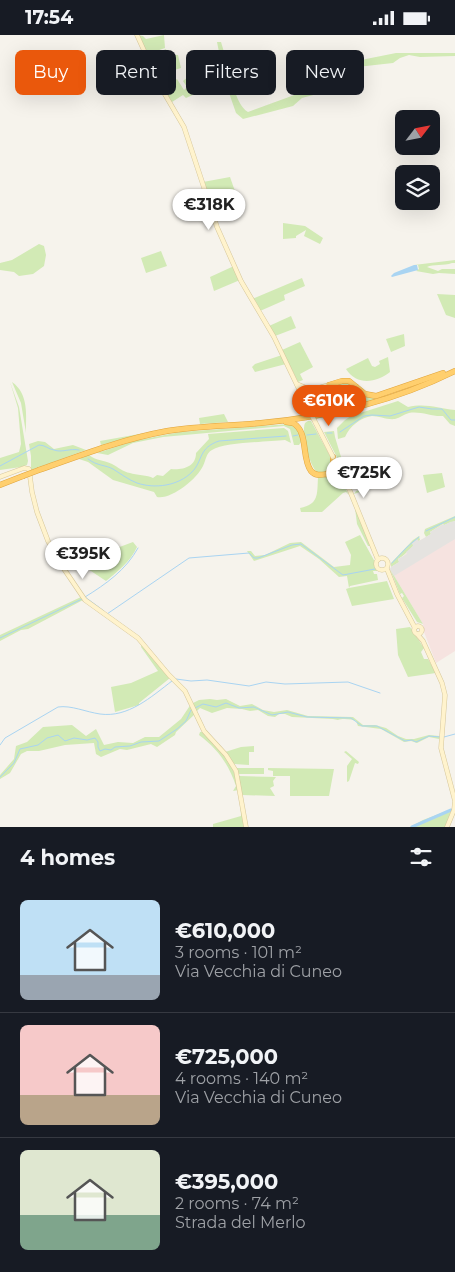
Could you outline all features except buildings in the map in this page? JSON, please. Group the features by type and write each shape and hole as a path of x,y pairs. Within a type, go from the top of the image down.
{"highway":[{"path":"329,385 344,380 352,383 365,395 376,396 455,370"},
{"path":"339,468 327,474 316,475 311,470 302,434 302,425 306,421 390,397 432,382 455,370"},
{"path":"288,420 351,402 355,399 357,393 356,387 352,383"},
{"path":"0,485 102,448 146,435 176,430 288,420 334,412"},
{"path":"263,423 293,423 302,434"},
{"path":"333,457 334,471 344,479"}],"street":[{"path":"137,35 160,86 184,127 218,227 241,281 274,335 307,406 339,468 376,552 380,559 387,561 388,564 385,569"},
{"path":"296,382 309,392"},
{"path":"302,395 329,385"},
{"path":"307,406 309,392"},
{"path":"0,477 24,468 29,469 33,498 40,523 53,550 82,596 141,642 184,690 204,731 225,753 236,771 246,827"},
{"path":"380,559 377,567 385,569"},
{"path":"385,569 416,627 414,632 419,633 444,691 445,704 441,737 443,759 454,796 454,810 447,827"}],"shaded area":[{"path":"455,521 455,651 436,663 424,632 423,624 390,569 419,541"},
{"path":"455,521 455,539 394,576 390,569 391,567 399,562 398,559 407,554 406,552 413,546 412,543 431,534 430,532 443,524"}],"green space":[{"path":"138,35 146,39 164,35 165,48 144,50"},
{"path":"217,42 221,42 223,50 219,50"},
{"path":"396,53 455,53 455,56 420,57 409,55 393,63 364,66 364,60"},
{"path":"176,55 178,55 181,68 176,70"},
{"path":"177,79 184,90 186,88 186,95 193,95 186,98 183,95 172,102 167,95 176,95"},
{"path":"230,95 236,95 243,108 248,112 294,95 313,95 302,98 293,106 243,119 236,113"},
{"path":"230,177 237,197 210,202 203,182"},
{"path":"283,223 305,226 323,238 320,244 304,236 306,230 296,236 296,238 283,239"},
{"path":"39,244 44,246 46,255 44,266 33,274 19,276 14,272 0,270 0,263 12,260"},
{"path":"161,251 167,266 146,273 141,258"},
{"path":"455,260 455,263 427,267 438,271 442,269 455,269 455,274 433,274 416,271 419,269 418,265 414,265"},
{"path":"234,266 240,280 214,291 210,277"},
{"path":"302,278 305,286 284,295 285,300 260,311 252,299"},
{"path":"437,294 455,295 455,318 446,315"},
{"path":"291,316 296,328 275,336 269,326"},
{"path":"404,334 405,346 391,352 386,339"},
{"path":"300,342 313,367 300,374 303,380 298,382 282,350"},
{"path":"282,355 286,364 255,372 252,367 255,364"},
{"path":"388,357 390,372 379,379 361,380 350,374 346,369 368,358 372,366 375,367 380,364 379,361"},
{"path":"10,382 19,407 28,461 27,465 21,467 0,470 0,458 19,452 21,444 18,408"},
{"path":"12,382 24,399 26,433 21,403"},
{"path":"342,383 351,384 354,395 351,400 313,410 310,403 312,394"},
{"path":"358,391 366,397 376,399 344,407 353,403"},
{"path":"398,401 408,407 426,406 455,410 455,426 450,424 443,416 409,413 395,419 389,419 372,416 356,423 345,437 338,439 337,428 351,416"},
{"path":"224,414 228,422 200,424 199,418"},
{"path":"311,421 331,458 332,464 327,472 318,473 309,457 304,434 305,423"},
{"path":"292,424 299,432 301,442 299,445 294,445 290,429 284,426 163,437 133,443 108,455 97,453 134,441 180,432"},
{"path":"284,428 288,431 291,443 285,440 226,445 210,451 200,471 190,482 176,492 163,497 157,497 154,492 113,480 88,462 79,459 89,455 112,464 125,472 153,478 157,475 163,476 171,469 188,467 194,462 196,453 209,439 208,434"},
{"path":"334,431 335,437 347,477 324,432"},
{"path":"145,433 101,445 100,441"},
{"path":"38,441 45,442 54,449 73,445 86,450 31,470 29,444"},
{"path":"375,469 379,483 377,486 354,494 356,491 364,489 363,486 368,484 367,480 351,485 349,476"},
{"path":"442,473 445,487 427,493 423,475"},
{"path":"332,475 339,477 349,495 346,492 343,493 322,512 301,512 300,508 311,504 316,498 318,477"},
{"path":"355,508 370,546 368,546 357,524"},
{"path":"455,516 455,521 443,524 430,532 431,534 426,537 425,529"},
{"path":"360,535 375,562 377,571 373,571 374,574 377,574 378,580 350,586 349,588 347,576 339,577 319,559 300,546 254,561 247,551 251,551 255,556 265,555 290,543 301,542 334,567 350,565 351,555 345,542"},
{"path":"419,536 420,540 398,559 399,562 391,567 391,563"},
{"path":"133,542 137,547 131,557 106,581 85,567 83,563 90,558"},
{"path":"390,569 423,624 417,622 402,598 404,596 402,593 400,594"},
{"path":"387,581 394,599 352,606 346,589"},
{"path":"81,597 83,600 28,629 21,630 0,641 0,635"},
{"path":"410,627 424,648 421,652 424,659 428,659 436,673 408,677 398,655 396,629"},
{"path":"142,644 170,678 139,703 139,705 115,712 111,687 131,683 158,671 141,647"},
{"path":"226,699 240,706 252,704 263,710 274,712 287,710 308,716 353,717 363,725 375,725 386,728 406,739 429,735 439,736 439,739 429,737 417,743 411,741 404,742 381,729 358,726 356,721 350,719 292,717 285,714 279,714 275,717 268,716 258,710 250,711 227,708 212,713 200,708 196,712 193,703 199,700"},
{"path":"191,704 195,714 175,735 157,747 151,744 127,750 120,749 101,757 96,754 94,743 27,751 21,754 10,773 0,779 0,775 14,759 16,746 27,742 43,727 72,725 86,736 96,729 104,745 118,742 133,743 145,737 159,737 181,719"},
{"path":"200,732 203,732 226,758 234,772 239,790 233,791 236,786 230,771 212,746 199,735"},
{"path":"254,746 254,752 249,752 249,765 234,764 225,752 241,747"},
{"path":"346,751 359,762 358,764 355,763 347,782 347,766 352,759 344,752"},
{"path":"236,768 264,768 264,774 238,774"},
{"path":"268,768 334,769 329,796 290,796 290,776 273,776 273,771 268,770"},
{"path":"239,776 276,777 273,781 274,786 270,788 275,796 242,795 245,815"},
{"path":"240,795 245,827 213,827 213,824 241,816"},
{"path":"452,809 445,827 410,827 423,820"}],"water":[{"path":"417,265 418,270 391,276 394,273"}],"waterway":[{"path":"340,432 364,416 390,416 419,407 442,409 451,420 455,420"},
{"path":"327,433 332,433"},
{"path":"307,435 316,434"},
{"path":"293,436 298,435"},
{"path":"88,459 113,469 137,483 159,486 173,483 186,477 195,468 207,447 219,441 286,436"},
{"path":"0,466 39,445 57,451 79,450"},
{"path":"426,531 455,517"},
{"path":"392,563 419,537"},
{"path":"107,614 189,558 249,553 254,558 258,558 292,545 301,544 343,575 375,569"},
{"path":"104,611 85,597 115,576 128,563 138,548"},
{"path":"0,638 82,599"},
{"path":"176,679 191,681 207,680 249,686 266,682 285,684 348,682 380,693"},
{"path":"0,745 5,738 58,707 100,714 120,713 139,705 172,681"},
{"path":"0,777 14,763 20,749 38,745 47,738 58,735 65,741 74,738 87,740 95,738 100,751 130,746 141,742 159,741 186,721 191,710 203,704 216,707 226,703 239,708 254,707 272,715 288,712 307,717 351,718 362,726 377,726 405,741 412,740 416,742 429,736 440,737"},
{"path":"444,737 455,734"},
{"path":"412,827 451,810"}]}
